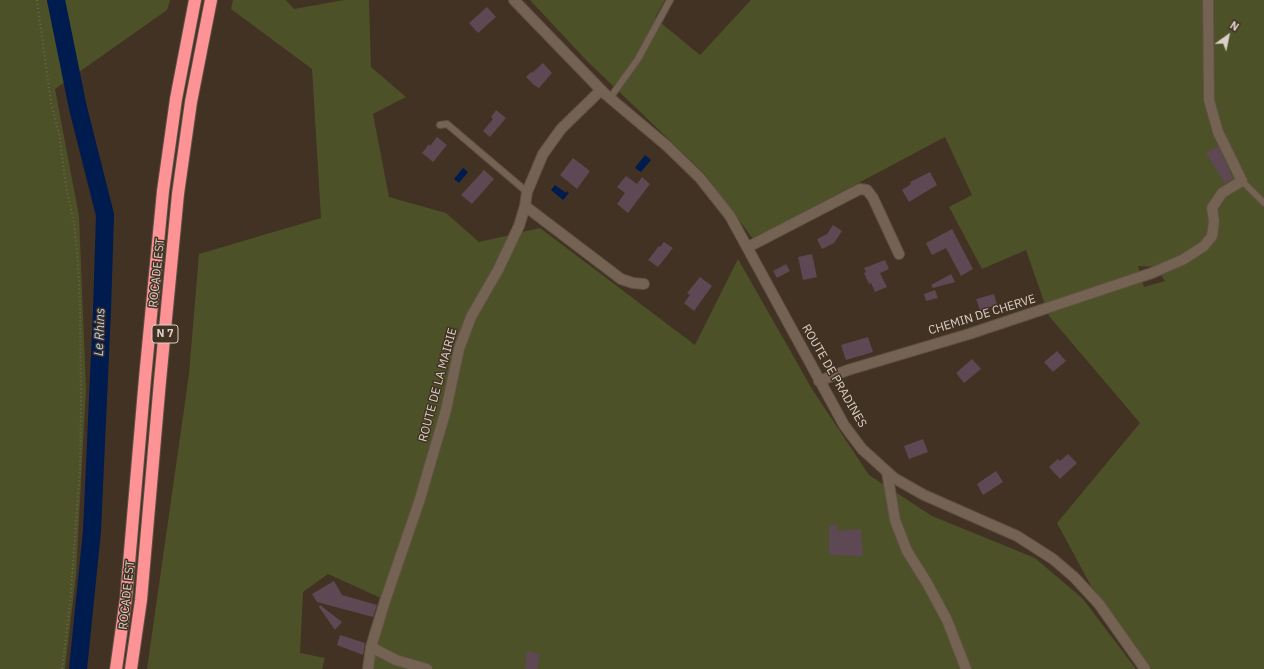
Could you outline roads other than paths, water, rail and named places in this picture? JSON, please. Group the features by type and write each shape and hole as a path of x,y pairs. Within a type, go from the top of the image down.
{"highway":[{"name":"ROCADE EST","path":"116,669 126,598 163,191 176,99 195,0"},
{"name":"ROCADE EST","path":"131,669 141,600 178,194 191,102 211,0"}],"street":[{"name":"ROUTE DE PRADINES","path":"514,0 601,90 667,146 700,178 730,216 819,381 844,425 862,449 894,478 924,495 1017,536 1053,558 1074,577 1099,604 1145,669"},
{"path":"1208,0 1209,100 1218,132 1242,181"},
{"name":"ROUTE DE LA MAIRIE","path":"368,669 371,648 384,601 419,502 446,410 459,349 470,317 498,270 519,226 525,206 527,192 543,154 561,129 601,90"},
{"name":"CHEMIN DE CHERVE","path":"819,381 848,370 969,334 1152,273 1184,259 1204,246 1212,236 1214,221 1212,208 1222,193 1242,181"},
{"path":"748,247 860,189 867,190 873,198 900,254"},
{"path":"525,206 621,279 633,283 644,284"},
{"path":"887,472 895,520 907,551 927,583 947,620 966,669"},
{"path":"371,648 396,660 426,669"}],"lane":[{"path":"610,98 638,59 670,0"},
{"path":"440,125 447,124 527,192"},
{"path":"1242,181 1264,203"}],"water":[{"path":"645,155 651,160 641,172 635,168"},
{"path":"463,168 468,172 459,183 454,179"},
{"path":"555,185 566,193 567,191 569,193 563,200 551,190"}],"waterway":[{"name":"Le Rhins","path":"56,0 78,108 105,215 92,531 78,669"}]}
